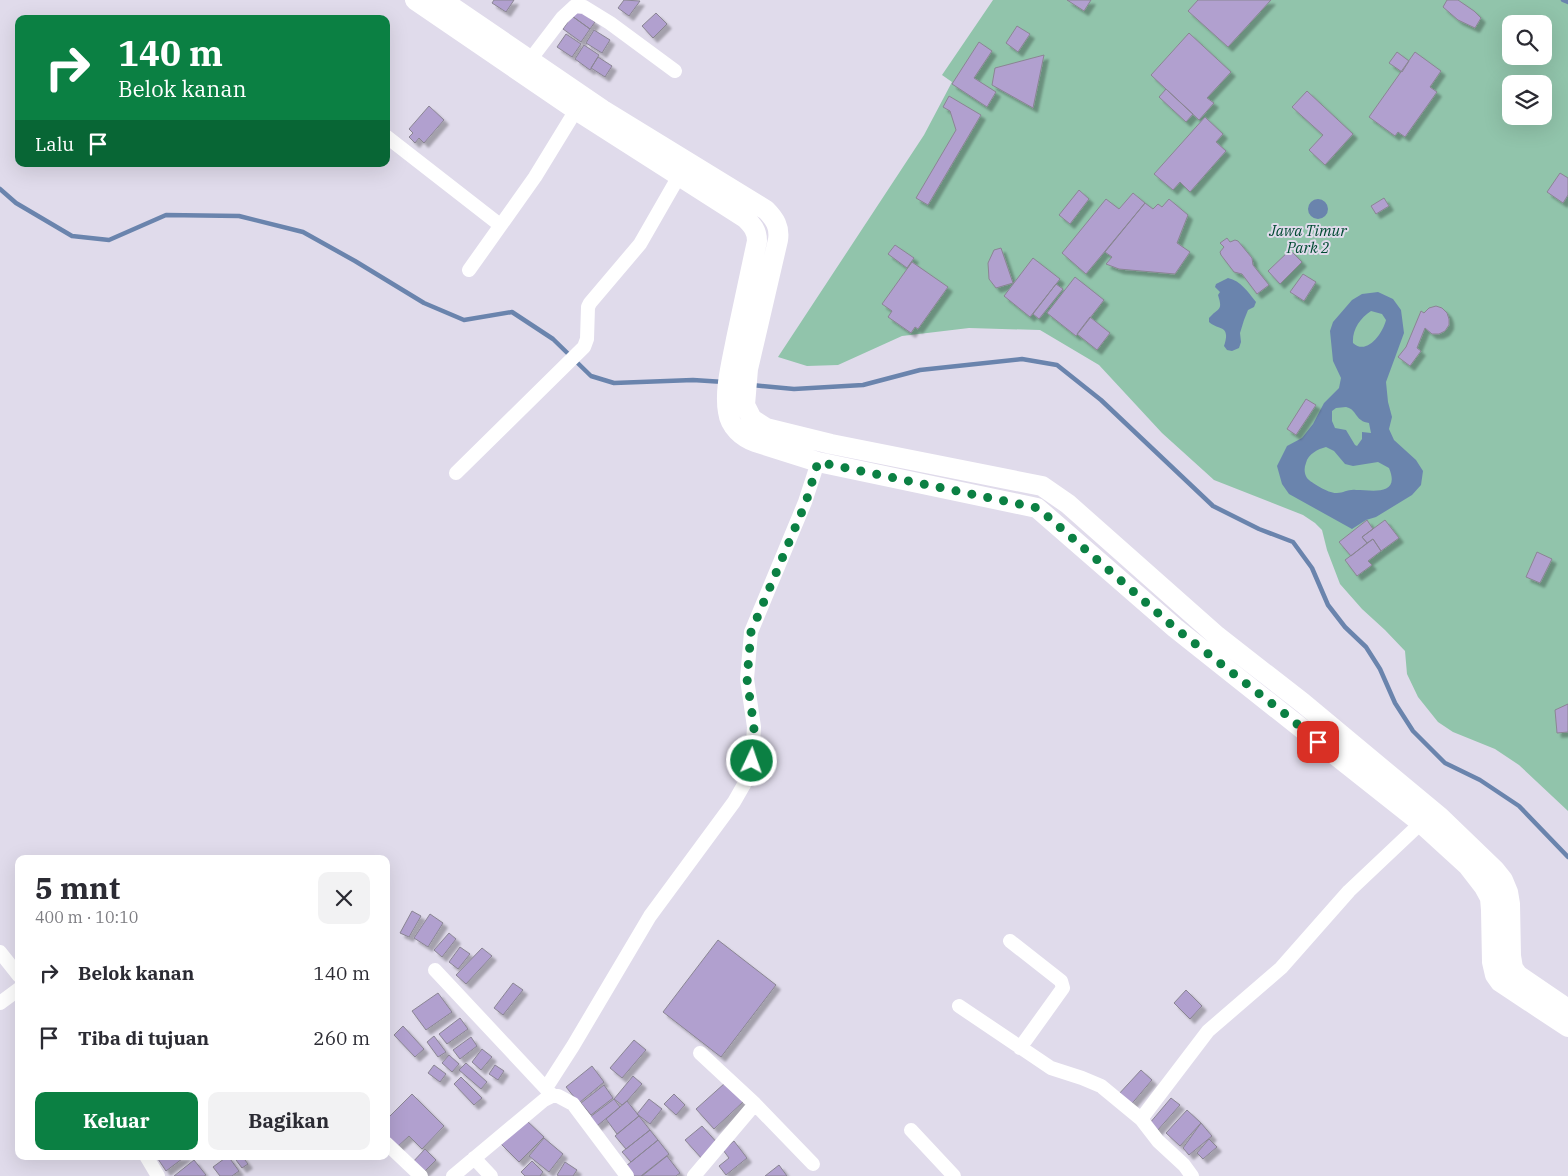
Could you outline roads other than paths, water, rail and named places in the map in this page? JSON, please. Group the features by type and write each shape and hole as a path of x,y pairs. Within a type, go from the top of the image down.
{"street":[{"path":"415,0 530,60 602,110 758,205 773,217 779,232 778,240 740,366"},
{"path":"442,0 467,27 576,110 745,218 751,224 757,235 757,241 736,402 728,414 732,424 739,433 748,440 818,462 1038,508 1175,628 1421,823 1467,865 1484,886 1490,898 1492,910 1492,962 1495,975 1500,982 1568,1027"},
{"path":"530,60 562,18 575,6 584,7 675,71"},
{"path":"469,270 535,177 576,110"},
{"path":"390,140 500,225"},
{"path":"456,472 584,347 587,340 588,307 590,303 640,244 679,176"},
{"path":"736,402 752,419 766,428 831,444 1042,486 1052,492 1217,636 1303,703 1440,817 1495,870 1503,880 1508,892 1513,968 1518,976 1568,1009"},
{"path":"453,1176 544,1100 573,1046 650,916 734,802 746,781 752,761 754,727 747,679 751,632 806,502 818,462"},
{"path":"1289,717 1303,703"},
{"path":"1318,742 1330,726"},
{"path":"1141,1119 1208,1031 1281,968 1350,891 1421,823"},
{"path":"1010,941 1060,981 1064,988 1020,1048"},
{"path":"0,952 15,971"},
{"path":"435,970 549,1092 563,1097 573,1104 627,1176"},
{"path":"0,1003 15,993"},
{"path":"960,1006 1051,1068 1101,1086 1141,1119 1158,1141 1184,1165 1192,1176"},
{"path":"700,1054 755,1104 813,1164"},
{"path":"694,1176 755,1104"},
{"path":"911,1130 954,1176"},
{"path":"390,1147 421,1176"},
{"path":"474,1158 491,1176"},
{"path":"148,1160 158,1176"}],"water":[{"path":"1318,199 1325,202 1328,209 1325,216 1318,219 1311,216 1308,209 1311,202"},
{"path":"1228,278 1240,284 1256,302 1254,307 1248,310 1244,320 1240,333 1241,342 1239,348 1232,351 1227,350 1224,346 1226,339 1225,331 1209,322 1209,318 1220,306 1218,295 1220,292 1215,287 1216,284"},
{"path":"1378,292 1393,299 1401,310 1404,333 1386,382 1392,417 1389,429 1394,440 1416,460 1423,471 1421,485 1412,495 1352,529 1289,494 1282,484 1277,466 1287,446 1302,438 1313,424 1324,403 1339,388 1341,378 1333,361 1330,331 1333,322 1352,300 1362,294","holes":["1371,311 1382,314 1386,320 1382,331 1369,345 1364,347 1358,346 1353,343 1355,329 1363,317","1336,408 1349,408 1362,421 1369,423 1371,433 1362,432 1362,439 1357,446 1346,430 1335,428 1332,421 1332,411","1326,447 1334,451 1345,464 1353,466 1378,462 1389,468 1392,477 1391,484 1388,488 1376,491 1353,490 1334,493 1321,488 1307,478 1305,469 1309,457 1314,452"]}],"waterway":[{"path":"1563,0 1568,2"},
{"path":"0,189 16,203 72,236 109,240 166,215 239,216 303,232 424,303 464,320 512,312 553,339 591,376 614,383 693,380 724,382"},
{"path":"752,385 794,389 863,385 920,370 1022,359 1057,365 1101,400 1213,506 1259,529 1293,542 1312,568 1328,605 1345,627 1366,647 1380,669 1395,703 1413,731 1445,763 1480,780 1519,806 1568,857"}],"park label":[{"name":"Jawa Timur Park 2","path":"1308,240"}]}
